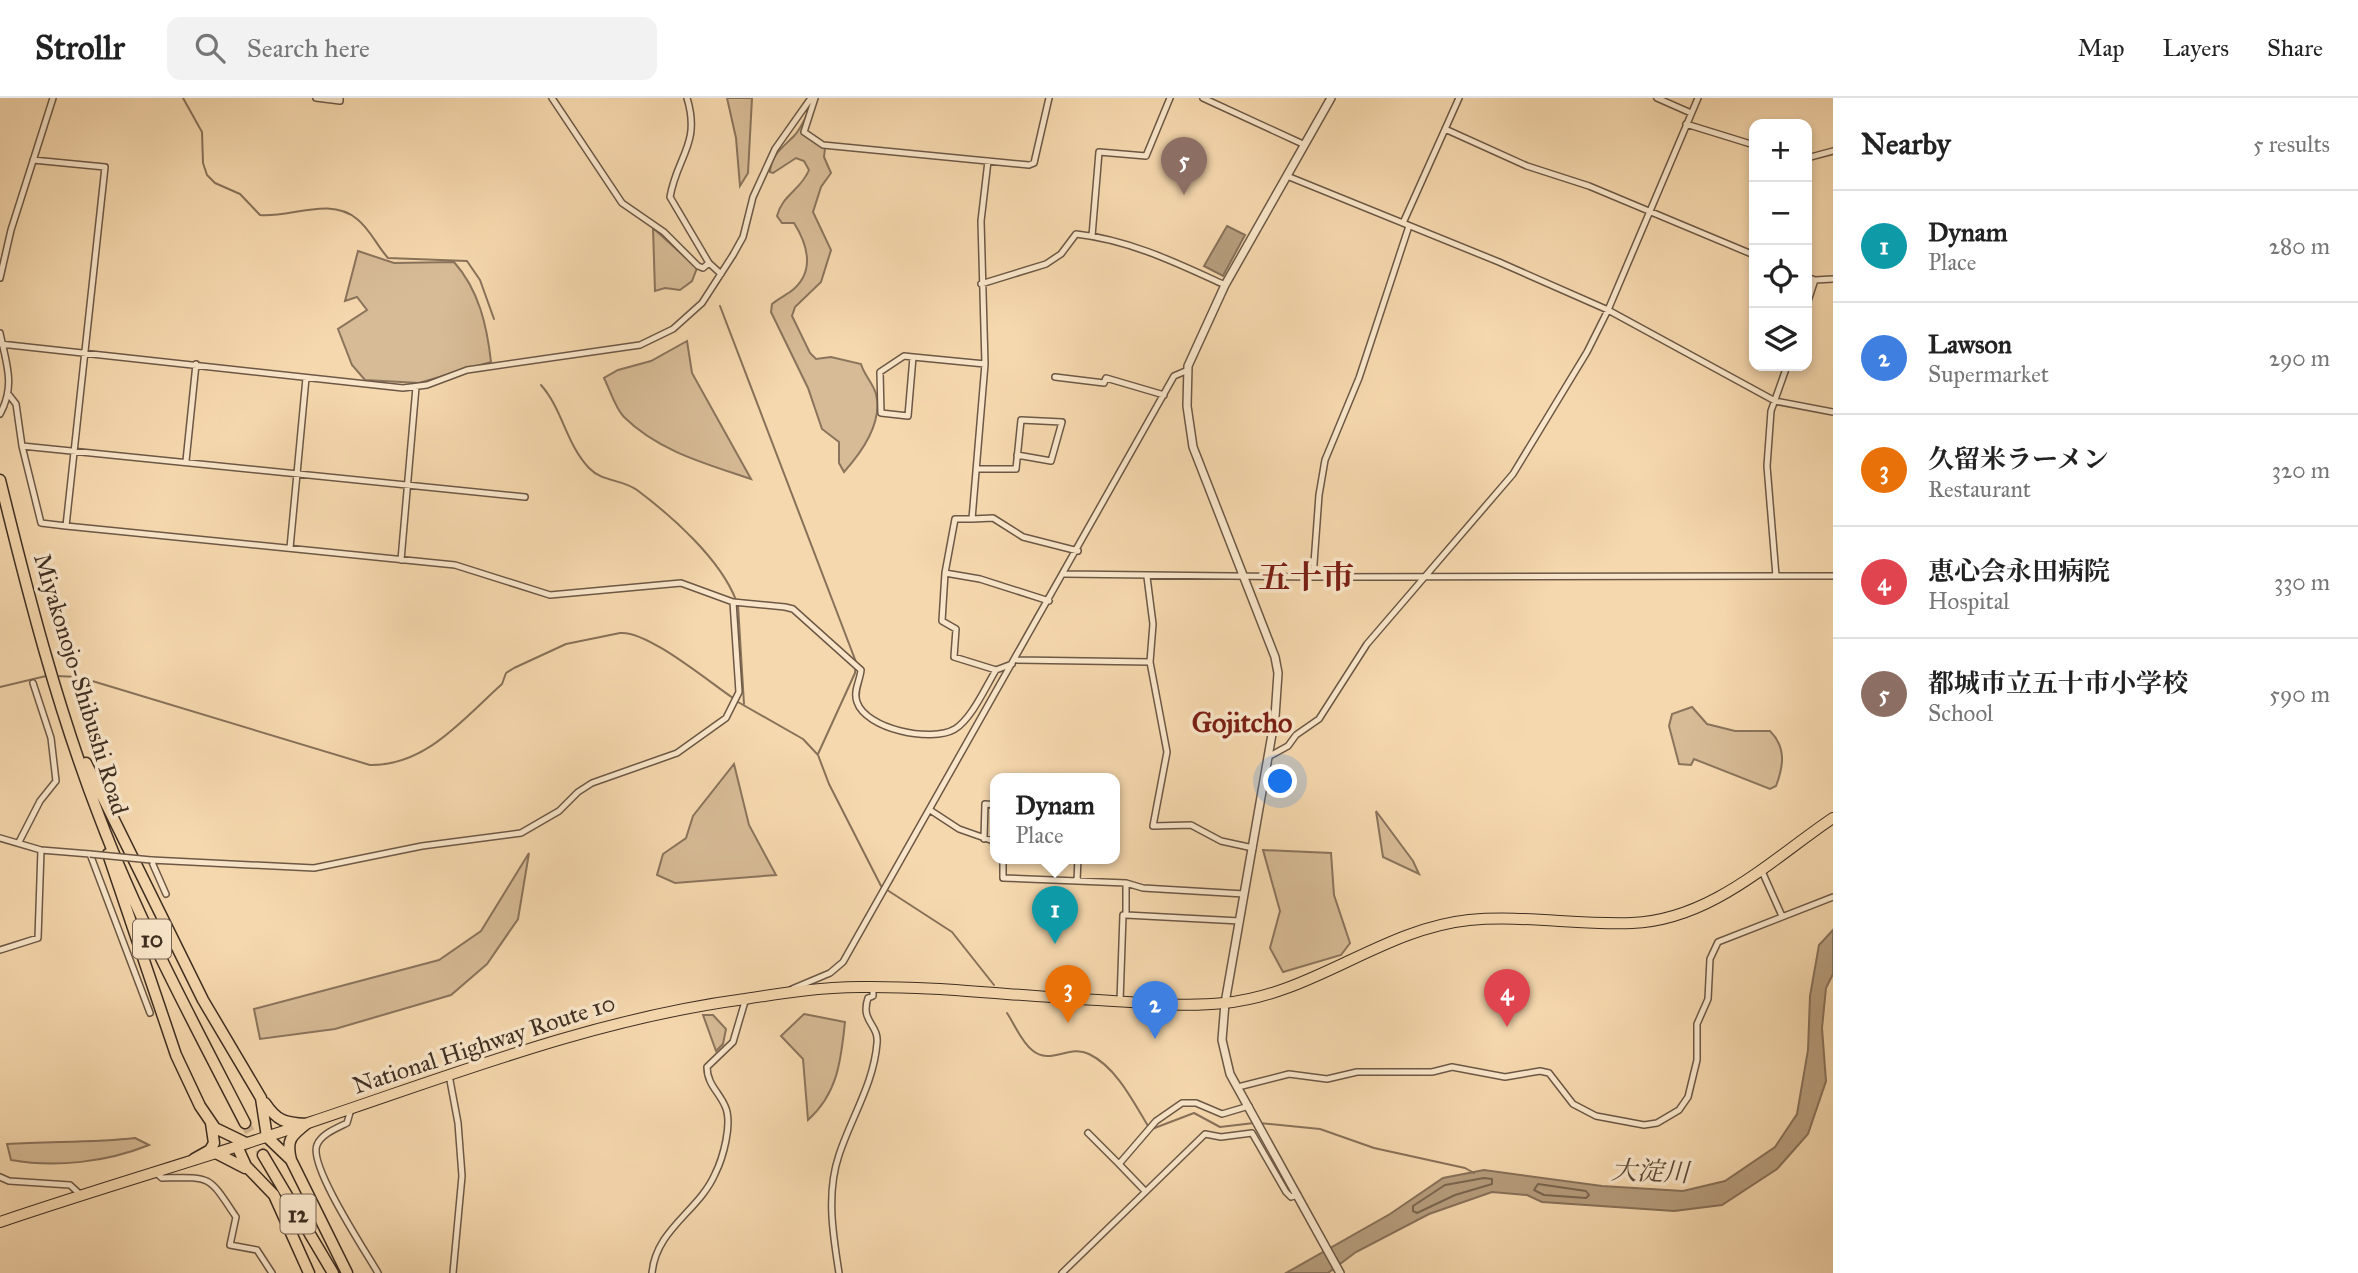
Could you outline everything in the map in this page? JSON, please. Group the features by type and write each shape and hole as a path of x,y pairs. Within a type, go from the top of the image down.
{"highway":[{"name":"Miyakonojo-Shibushi Road","path":"0,480 47,659 74,748 131,892 245,1123"},
{"path":"58,697 87,766 204,1000 275,1119 285,1123 306,1124"},
{"path":"74,748 176,1055 211,1123 214,1143 210,1150 194,1159"},
{"name":"National Highway Route 10","path":"0,1222 267,1137 602,1025 746,998 873,987 1120,1001 1225,1003 1264,996 1303,982 1407,935 1441,925 1499,919 1634,923 1679,915 1725,894 1833,818"},
{"path":"261,1098 267,1137 291,1160"},
{"path":"211,1123 241,1145 246,1166 274,1195 309,1273"},
{"path":"306,1124 291,1135 288,1142 291,1160 347,1273"},
{"path":"214,1153 257,1175"},
{"name":"12","path":"263,1155 333,1273"}],"street":[{"path":"0,278 3,250 53,98"},
{"path":"316,98 340,101 340,98"},
{"path":"687,98 693,118 693,133 670,197 709,263 721,274"},
{"path":"813,98 804,132 823,145 1034,163 1049,98"},
{"path":"1,344 306,378 416,387 467,370 640,345 687,319 702,303 743,237 753,197 775,149 813,98"},
{"path":"1091,236 1099,152 1146,156 1170,98"},
{"path":"1203,98 1305,145"},
{"path":"1331,98 1225,285 1194,349 1188,370 1187,406 1193,447 1268,636 1278,673 1275,717 1225,1003 1223,1052 1237,1087 1340,1273"},
{"path":"1313,578 1322,474 1370,348 1406,224 1459,98"},
{"path":"1657,98 1691,113"},
{"path":"1268,757 1288,746 1296,735 1319,719 1367,644 1513,474 1587,352 1608,310 1698,98"},
{"path":"555,99 622,202 664,232 698,266 703,268 709,263"},
{"path":"1686,124 1749,143"},
{"path":"1445,130 1527,166 1589,187 1749,253"},
{"path":"1812,157 1833,151"},
{"path":"33,160 105,167 66,526"},
{"path":"972,519 985,365 981,221 988,161"},
{"path":"1287,176 1608,310 1775,401 1833,412"},
{"path":"981,284 1046,264 1061,254 1076,234 1146,250 1225,285"},
{"path":"1812,278 1833,279"},
{"path":"1812,289 1815,280"},
{"path":"0,333 10,375 9,395 1,412"},
{"path":"913,357 908,416 881,413 880,372 904,356 913,357 985,365"},
{"path":"186,461 196,364"},
{"path":"786,993 830,973 844,962 1078,551 1174,376 1188,370"},
{"path":"1776,576 1767,466 1771,411 1785,371"},
{"path":"1055,377 1104,383 1106,378 1164,395"},
{"path":"290,548 306,378"},
{"path":"401,560 416,387"},
{"path":"9,395 16,404 22,446 41,523 467,568 539,593 681,583 733,602 793,609 861,670 855,692 864,716 875,724 907,731 942,733 954,729 962,722 996,670 1015,662 1150,662"},
{"path":"978,469 1012,472 1016,469 1017,455 1021,420 1062,422 1051,461 1017,455"},
{"path":"22,446 75,449 525,497"},
{"path":"996,670 954,657 956,629 942,621 945,573 954,519 993,518 1023,537 1078,551"},
{"path":"945,573 979,579 1049,601"},
{"path":"1065,574 1313,578 1833,576"},
{"path":"1147,577 1153,624 1150,662 1167,752 1153,826 1191,825 1221,841 1252,848"},
{"path":"0,838 41,850 151,860 314,867 481,836 513,836 559,811 578,792 592,783 692,745 733,710 739,692 733,602"},
{"path":"19,842 40,801 55,781 51,738 33,683"},
{"path":"984,839 985,804 990,804"},
{"path":"930,810 959,829 990,840"},
{"path":"0,950 38,938 41,850"},
{"path":"90,854 150,1013"},
{"path":"151,860 166,894"},
{"path":"1003,864 1003,878 1126,883 1143,888 1244,894"},
{"path":"1077,881 1078,864"},
{"path":"1761,869 1782,916"},
{"path":"1120,1001 1126,883"},
{"path":"1237,1087 1289,1074 1327,1079 1364,1071 1432,1072 1452,1067 1504,1077 1541,1071 1549,1073 1573,1104 1596,1116 1644,1125 1657,1123 1678,1110 1688,1097 1697,1060 1697,1024 1708,999 1709,967 1714,947 1722,939 1833,897"},
{"path":"1126,915 1240,921"},
{"path":"839,1273 832,1185 838,1158 856,1118 877,1044 864,1009 869,998 873,996 873,987"},
{"path":"652,1273 660,1245 716,1174 727,1125 727,1112 710,1083 707,1067 733,1042 746,998"},
{"path":"449,1074 462,1164 453,1273"},
{"path":"1119,1164 1156,1121 1182,1103 1196,1103 1222,1114 1250,1107"},
{"path":"351,1109 347,1123 324,1136 317,1144 315,1154 328,1185 378,1273"},
{"path":"1062,1273 1200,1137 1247,1132 1255,1137 1286,1192 1291,1197 1298,1195"},
{"path":"1088,1133 1145,1191"},
{"path":"154,1171 162,1178 202,1177 210,1180 236,1217 230,1245 257,1250 272,1273"},
{"path":"0,1177 9,1181 70,1185 82,1196"}],"shaded area":[{"path":"727,98 752,98 748,173 740,186 736,138"},
{"path":"811,107 802,131 825,148 824,157 831,173 821,187 813,212 831,250 821,282 795,307 792,316 810,353 816,359 831,357 861,364 875,390 877,405 874,426 858,455 844,472 839,463 839,442 822,429 808,388 771,312 772,304 790,292 804,276 807,259 803,240 794,223 782,223 777,216 783,203 809,170 804,161 796,158 773,173 770,172 771,166 778,152 799,130"},
{"path":"653,228 697,268 692,281 680,290 665,288 655,291"},
{"path":"358,251 394,263 454,262 476,296 491,362 419,383 365,380 352,365 338,329 367,310 357,297 345,301"},
{"path":"687,341 692,373 751,479 668,448 637,429 615,404 604,378 618,370 651,361"},
{"path":"1692,707 1707,724 1735,731 1770,731 1779,743 1782,757 1776,786 1770,789 1694,759 1691,765 1679,764 1669,726 1672,714"},
{"path":"734,764 749,825 776,875 675,883 657,875 663,854 686,838 693,816"},
{"path":"1376,811 1413,861 1419,874 1383,857"},
{"path":"1263,850 1331,853 1334,895 1350,943 1341,955 1283,972 1270,948 1280,911"},
{"path":"529,853 518,919 487,964 451,995 335,1029 260,1039 254,1009 439,960 481,931"},
{"path":"804,1014 845,1022 839,1063 832,1087 818,1110 808,1120 803,1059 781,1036"},
{"path":"703,1015 713,1015 726,1029 723,1044 716,1051"},
{"path":"135,1138 149,1145 116,1156 63,1163 11,1160 7,1144 103,1141"}],"water":[{"path":"1227,226 1245,235 1223,276 1204,266"},
{"path":"1833,930 1833,974 1826,988 1822,1028 1826,1081 1808,1134 1777,1169 1722,1205 1674,1211 1542,1202 1527,1195 1492,1192 1429,1214 1356,1252 1328,1273 1286,1273 1390,1214 1443,1178 1484,1170 1602,1186 1683,1191 1725,1181 1775,1147 1797,1114 1808,1050 1810,996 1819,945"}],"waterway":[{"path":"183,98 202,132 203,163 207,175 215,183 240,194 260,215 335,209 346,212 362,223 388,258 467,261 480,280 494,319"},
{"path":"720,306 856,662 855,673 818,754"},
{"path":"541,385 555,405 581,459 589,468 600,476 631,486 665,513 707,554 719,569 736,600"},
{"path":"738,605 744,704"},
{"path":"56,676 79,677 370,765 409,758 426,749 473,712 502,684 506,673 514,668 566,644 620,633 632,634 661,648 733,698"},
{"path":"0,687 46,676"},
{"path":"738,702 803,739 818,755 829,784 881,886 952,932 994,985"},
{"path":"1007,1013 1025,1042 1039,1054 1053,1056 1082,1052 1108,1067 1123,1085 1148,1126"},
{"path":"1152,1129 1194,1113 1220,1127 1254,1123"},
{"path":"1259,1123 1320,1129 1374,1148 1465,1168 1474,1173"}],"tunnel":[{"path":"245,1123 263,1155"}],"place":[{"name":"都城市立五十市小学校","path":"1184,195"},
{"name":"Dynam","path":"1055,944"},
{"name":"久留米ラーメン","path":"1068,1023"},
{"name":"恵心会永田病院","path":"1507,1027"},
{"name":"Lawson","path":"1155,1039"}],"district":[{"name":"五十市","path":"1306,577"},
{"name":"Gojitcho","path":"1242,722"}],"water label":[{"name":"大淀川","path":"1650,1171"}]}
